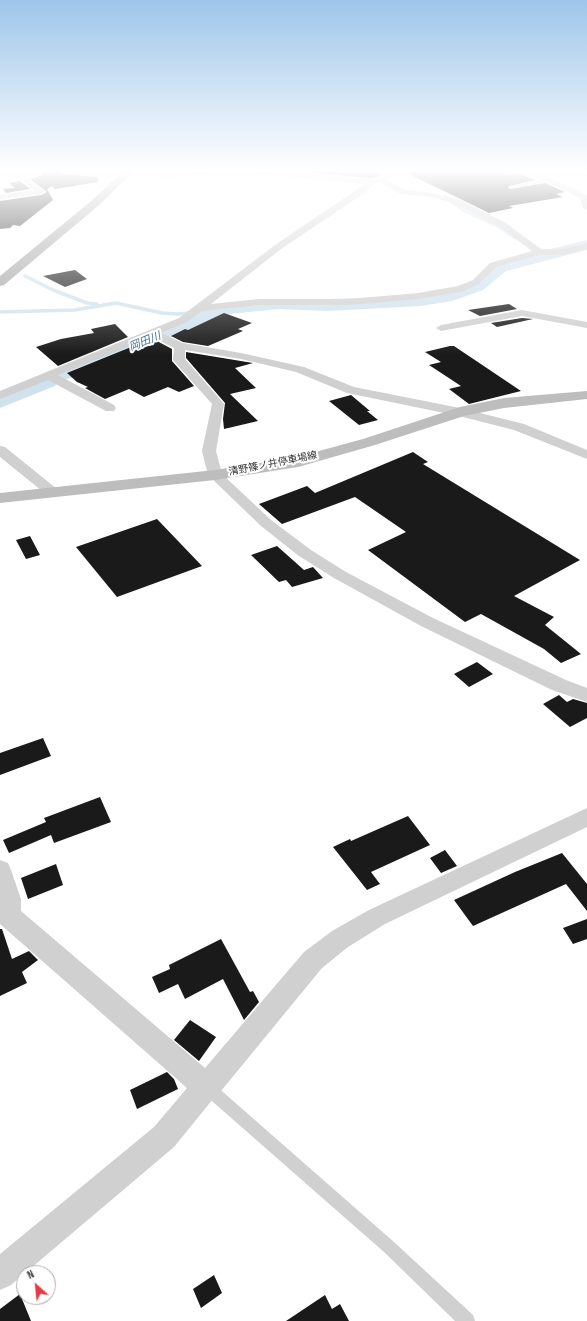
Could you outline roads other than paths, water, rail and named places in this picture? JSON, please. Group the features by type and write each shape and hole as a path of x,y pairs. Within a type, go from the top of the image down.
{"highway":[{"path":"0,282 61,232"}],"main road":[{"name":"清野篠ノ井停車場線","path":"0,498 215,475 298,462 369,442 460,412 504,403 587,395"}],"street":[{"path":"0,395 157,335 183,320 278,247 301,232"},
{"path":"512,232 539,252"},
{"path":"194,312 259,302 391,300 461,289 476,282 494,265 539,252 562,252 587,246"},
{"path":"441,328 522,313 587,325"},
{"path":"157,335 180,346 275,362 300,369 352,390 460,412 519,427 587,454"},
{"path":"180,346 179,360 218,404 209,452 215,475 266,523 305,553 340,575 427,622 559,684 587,695"},
{"path":"48,376 110,408"},
{"path":"0,450 52,492"},
{"path":"0,1274 164,1138 208,1088 313,960 340,939 377,917 587,818"},
{"path":"0,870 8,899 4,915 208,1088"}],"lane":[{"path":"208,1088 390,1247 467,1321"}],"waterway":[{"path":"505,232 515,238"},
{"path":"64,374 226,309 279,304 328,305 420,301 446,297 477,286 500,267 587,245"},
{"path":"25,276 53,290 87,303 97,304"},
{"path":"0,312 74,310 116,303 162,313 178,314 226,309"},
{"name":"岡田川","path":"0,401 47,381"}]}
